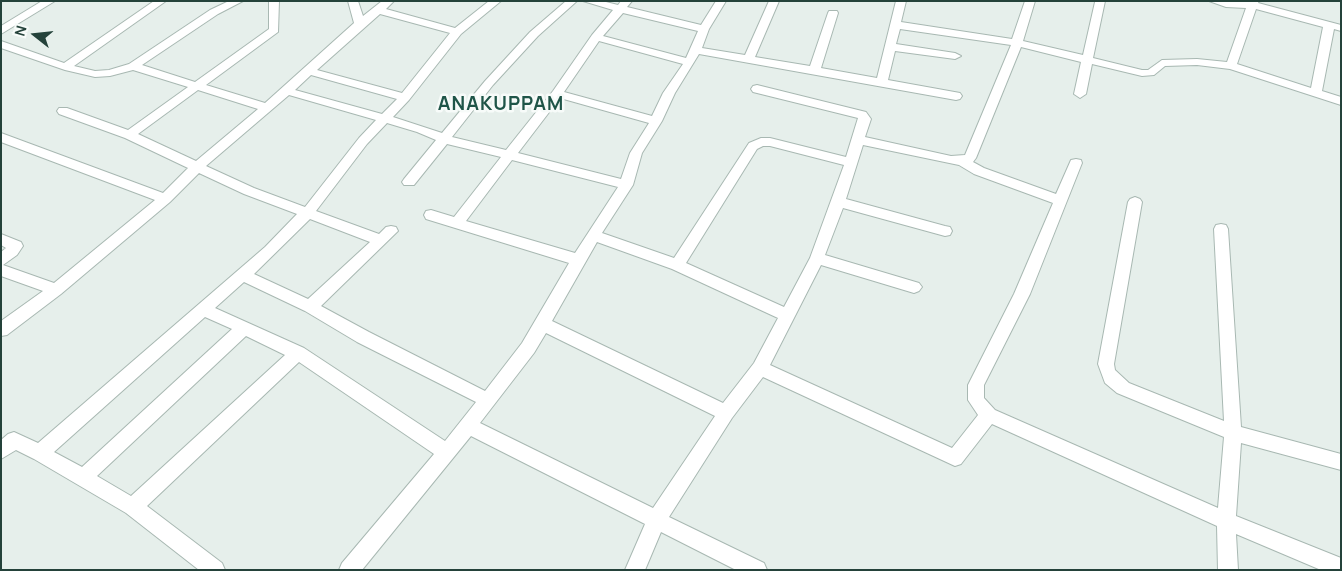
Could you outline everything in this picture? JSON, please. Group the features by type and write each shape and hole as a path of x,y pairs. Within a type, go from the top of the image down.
{"street":[{"path":"1,31 50,1"},
{"path":"65,67 161,1"},
{"path":"1,44 65,67 95,74 110,74 133,66 214,12 238,1"},
{"path":"129,135 274,30 274,1"},
{"path":"353,1 360,24"},
{"path":"1,330 56,290 165,199 198,166 287,91 360,24 389,1"},
{"path":"40,453 270,251 308,212 363,141 405,97 457,32 496,1"},
{"path":"409,182 489,83 534,34 572,1"},
{"path":"588,1 624,5 704,29"},
{"path":"349,570 445,451 468,426 528,348 578,260 626,185 636,153 692,56 704,29 721,1"},
{"path":"749,58 774,1"},
{"path":"882,82 902,1"},
{"path":"962,161 970,158 973,153 992,101 1017,44 1030,1"},
{"path":"1214,1 1226,4 1253,3 1341,28"},
{"path":"1080,94 1086,58 1100,2"},
{"path":"1231,66 1253,3"},
{"path":"457,223 557,94 596,37 624,5"},
{"path":"378,10 457,32"},
{"path":"815,70 833,13"},
{"path":"897,24 1017,44 1086,58 1142,74 1150,73 1162,63 1197,62 1231,66 1341,101"},
{"path":"1316,92 1329,26"},
{"path":"596,37 692,56 749,58 956,96"},
{"path":"892,47 955,56"},
{"path":"133,66 267,108"},
{"path":"307,71 405,97"},
{"path":"636,570 657,519 726,413 760,368 817,258 838,202 865,119 862,115 757,89"},
{"path":"287,91 386,118 445,139 511,154 626,185"},
{"path":"557,94 656,120"},
{"path":"63,111 129,135 249,191 308,212 385,235 310,307"},
{"path":"1,137 165,199"},
{"path":"858,140 962,161 979,170 1060,201"},
{"path":"677,265 752,146 760,142 770,142 851,162"},
{"path":"1076,163 1022,294 976,385 976,400 989,415 1226,522 1341,568"},
{"path":"838,202 945,231"},
{"path":"1135,202 1106,364 1106,370 1114,382 1123,388 1233,432 1341,462"},
{"path":"431,215 578,260"},
{"path":"1221,229 1233,432 1226,522 1228,570"},
{"path":"594,236 677,265 787,315"},
{"path":"1,239 16,246 1,260"},
{"path":"817,258 914,287"},
{"path":"1,270 56,290"},
{"path":"243,275 310,307 363,337 488,400"},
{"path":"205,310 298,353 445,451"},
{"path":"543,324 726,413"},
{"path":"83,478 244,328"},
{"path":"133,507 298,353"},
{"path":"760,368 955,458 989,415"},
{"path":"468,426 757,570"},
{"path":"1,451 14,440 40,453 133,507 215,570"}],"district":[{"name":"ANAKUPPAM","path":"501,105"}]}
